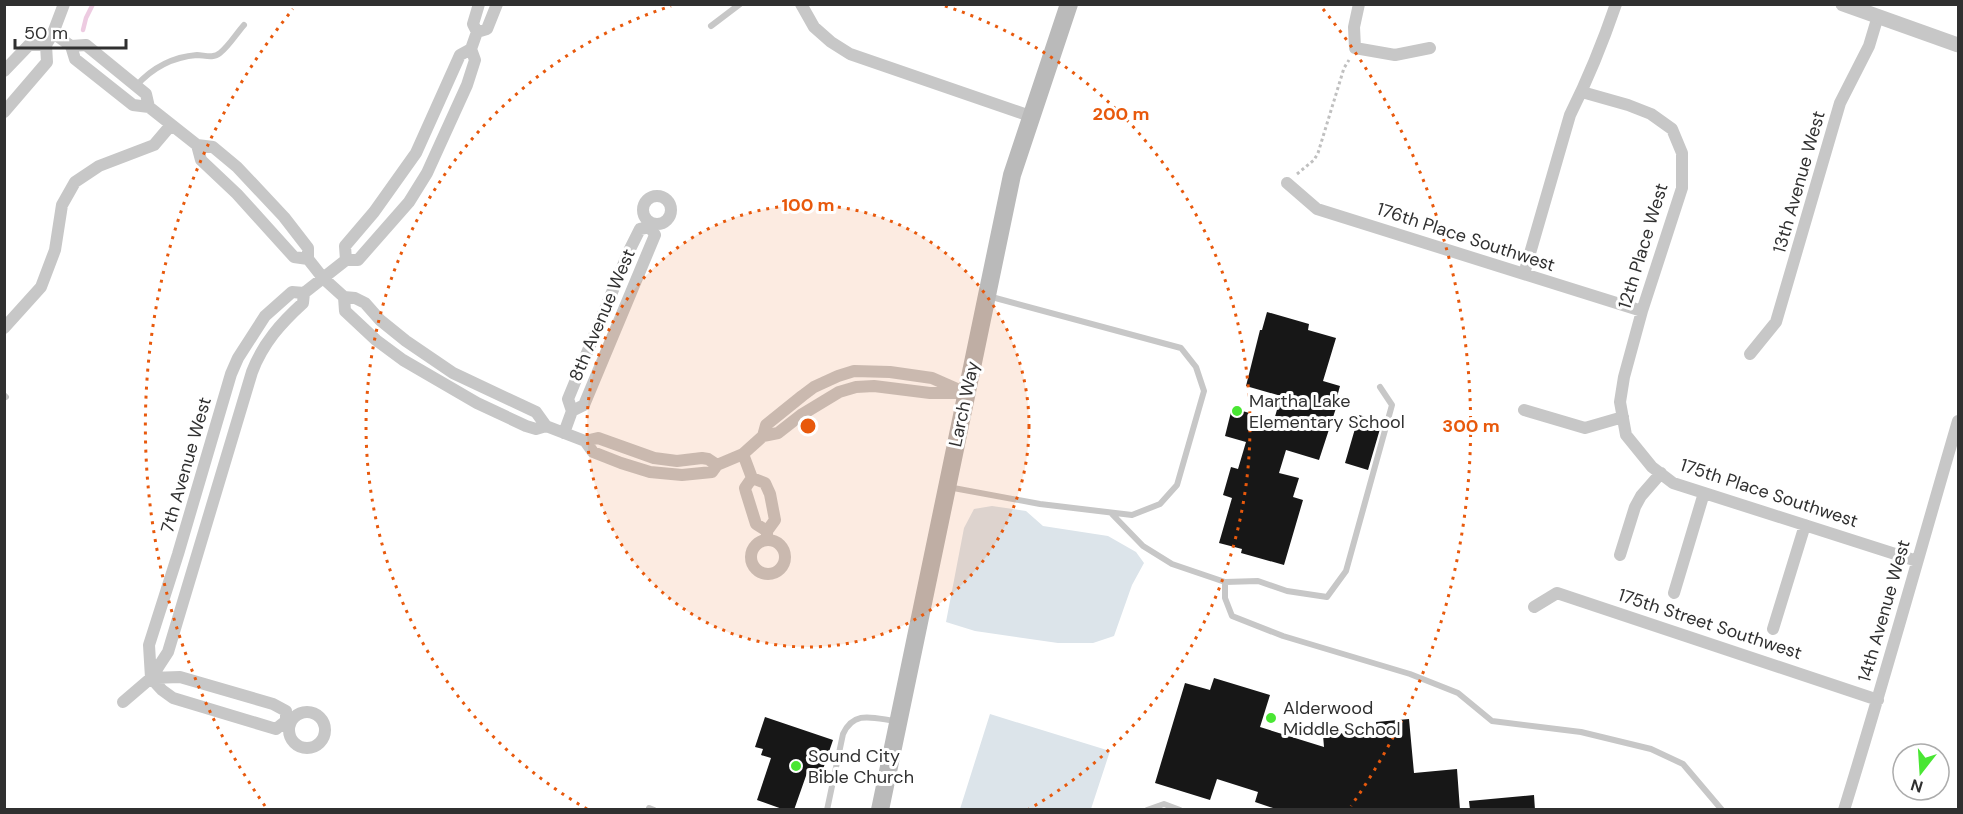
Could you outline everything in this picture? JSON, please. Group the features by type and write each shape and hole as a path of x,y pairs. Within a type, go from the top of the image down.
{"main road":[{"name":"Larch Way","path":"880,810 1012,175 1069,4"}],"street":[{"path":"4,112 48,62 45,45 53,33 64,4"},
{"name":"7th Avenue West","path":"151,678 149,645 231,374 238,358 265,316 292,292 304,293 346,260 358,260 409,202 427,172 472,69 475,60 471,49 477,32 473,24 479,4"},
{"name":"7th Avenue West","path":"477,32 487,29 497,4"},
{"path":"801,4 814,27 831,42 850,54 1030,117"},
{"path":"1359,4 1353,27 1355,48 1395,55 1430,48"},
{"path":"1524,274 1570,115 1582,92 1616,4"},
{"path":"1843,4 1959,45"},
{"name":"13th Avenue West","path":"1750,354 1776,322 1840,103 1869,46 1878,16"},
{"path":"53,33 71,46 75,59 133,105 149,107 197,145 213,147 237,167 268,199 308,248 308,259 323,278 344,297 355,298 365,303 380,320 406,341 453,373 536,412 546,426 585,441 598,438 654,458 677,461 702,458 717,465 743,454 763,436 778,433 801,415 839,392 856,387 874,386 930,393 966,393"},
{"path":"4,71 29,45 45,45"},
{"path":"71,46 86,45 146,94 149,107"},
{"name":"7th Avenue West","path":"346,260 345,246 374,212 416,153 460,55 471,49"},
{"name":"12th Place West","path":"1582,92 1651,114 1672,129 1682,153 1682,188 1642,311 1624,377 1620,402 1626,435"},
{"path":"4,328 40,287 55,250 62,205 75,182 99,166 154,145 171,125"},
{"path":"197,145 201,160 237,194 294,256 308,259"},
{"name":"176th Place Southwest","path":"1287,183 1317,209 1642,311"},
{"name":"8th Avenue West","path":"564,433 572,411 584,405 655,235 651,225"},
{"name":"7th Avenue West","path":"123,702 151,678 168,652 259,355 270,337 303,303 304,293"},
{"path":"344,297 345,312 376,340 403,360 477,403 526,426 536,429 546,426"},
{"path":"1524,411 1585,428 1623,417"},
{"name":"14th Avenue West","path":"1844,810 1959,422"},
{"name":"175th Place Southwest","path":"1626,435 1652,467 1673,483 1917,561"},
{"path":"743,454 752,478 765,483 770,494 775,520 767,535 756,524 746,492 745,488 752,478"},
{"path":"1620,555 1635,507 1641,496 1661,473"},
{"path":"1674,593 1704,493"},
{"path":"1773,629 1804,525"},
{"name":"175th Street Southwest","path":"1534,607 1557,593 1878,700"},
{"path":"151,678 180,678 273,704 286,711 288,722 276,729 173,698 151,678"}],"lane":[{"path":"711,26 740,4"},
{"path":"136,86 160,65 182,58 199,55 210,57 219,54 244,25"},
{"path":"947,487 1040,504 1132,515 1160,504 1177,484 1204,391 1196,367 1180,348 987,296"},
{"path":"1111,513 1143,546 1172,564 1225,582 1258,581 1287,591 1327,597 1346,571 1392,405 1380,387"},
{"path":"1225,582 1225,598 1232,616 1283,636 1410,674 1458,693 1492,721 1581,732 1651,749 1683,764 1721,809"},
{"path":"827,810 843,734 848,724 855,718 868,717 900,721"},
{"path":"1147,810 1164,804 1180,810"}],"path":[{"path":"1287,183 1314,160 1344,68 1355,48"}],"shaded area":[{"path":"992,506 1026,511 1043,526 1108,536 1136,552 1144,563 1132,585 1114,636 1093,643 1058,643 975,631 946,622 964,528 974,509"},
{"path":"990,714 1110,751 1091,809 960,809"}],"building":[{"path":"1267,312 1309,324 1308,330 1336,338 1323,381 1340,386 1335,404 1337,405 1319,460 1286,450 1279,473 1299,478 1293,497 1303,500 1284,565 1241,553 1242,549 1219,543 1232,498 1223,495 1231,467 1238,469 1246,442 1225,436 1232,408 1274,420 1281,396 1246,386 1260,330 1262,330"},
{"path":"1359,415 1382,422 1368,470 1345,463"},
{"path":"1214,678 1270,695 1260,727 1324,747 1323,735 1377,730 1376,722 1409,719 1414,773 1457,769 1460,810 1279,810 1255,802 1258,792 1217,779 1210,800 1155,783 1185,683 1210,690"},
{"name":"Sound City Bible Church","path":"765,717 833,740 820,778 807,773 794,810 785,810 757,800 771,758 761,755 763,749 755,747"},
{"path":"1534,795 1535,810 1470,810 1469,801"}],"waterway":[{"path":"83,30 93,4"}],"place":[{"name":"Martha Lake Elementary School","path":"1237,411"},
{"name":"Alderwood Middle School","path":"1271,718"},
{"name":"Sound City Bible Church","path":"796,766"}]}
